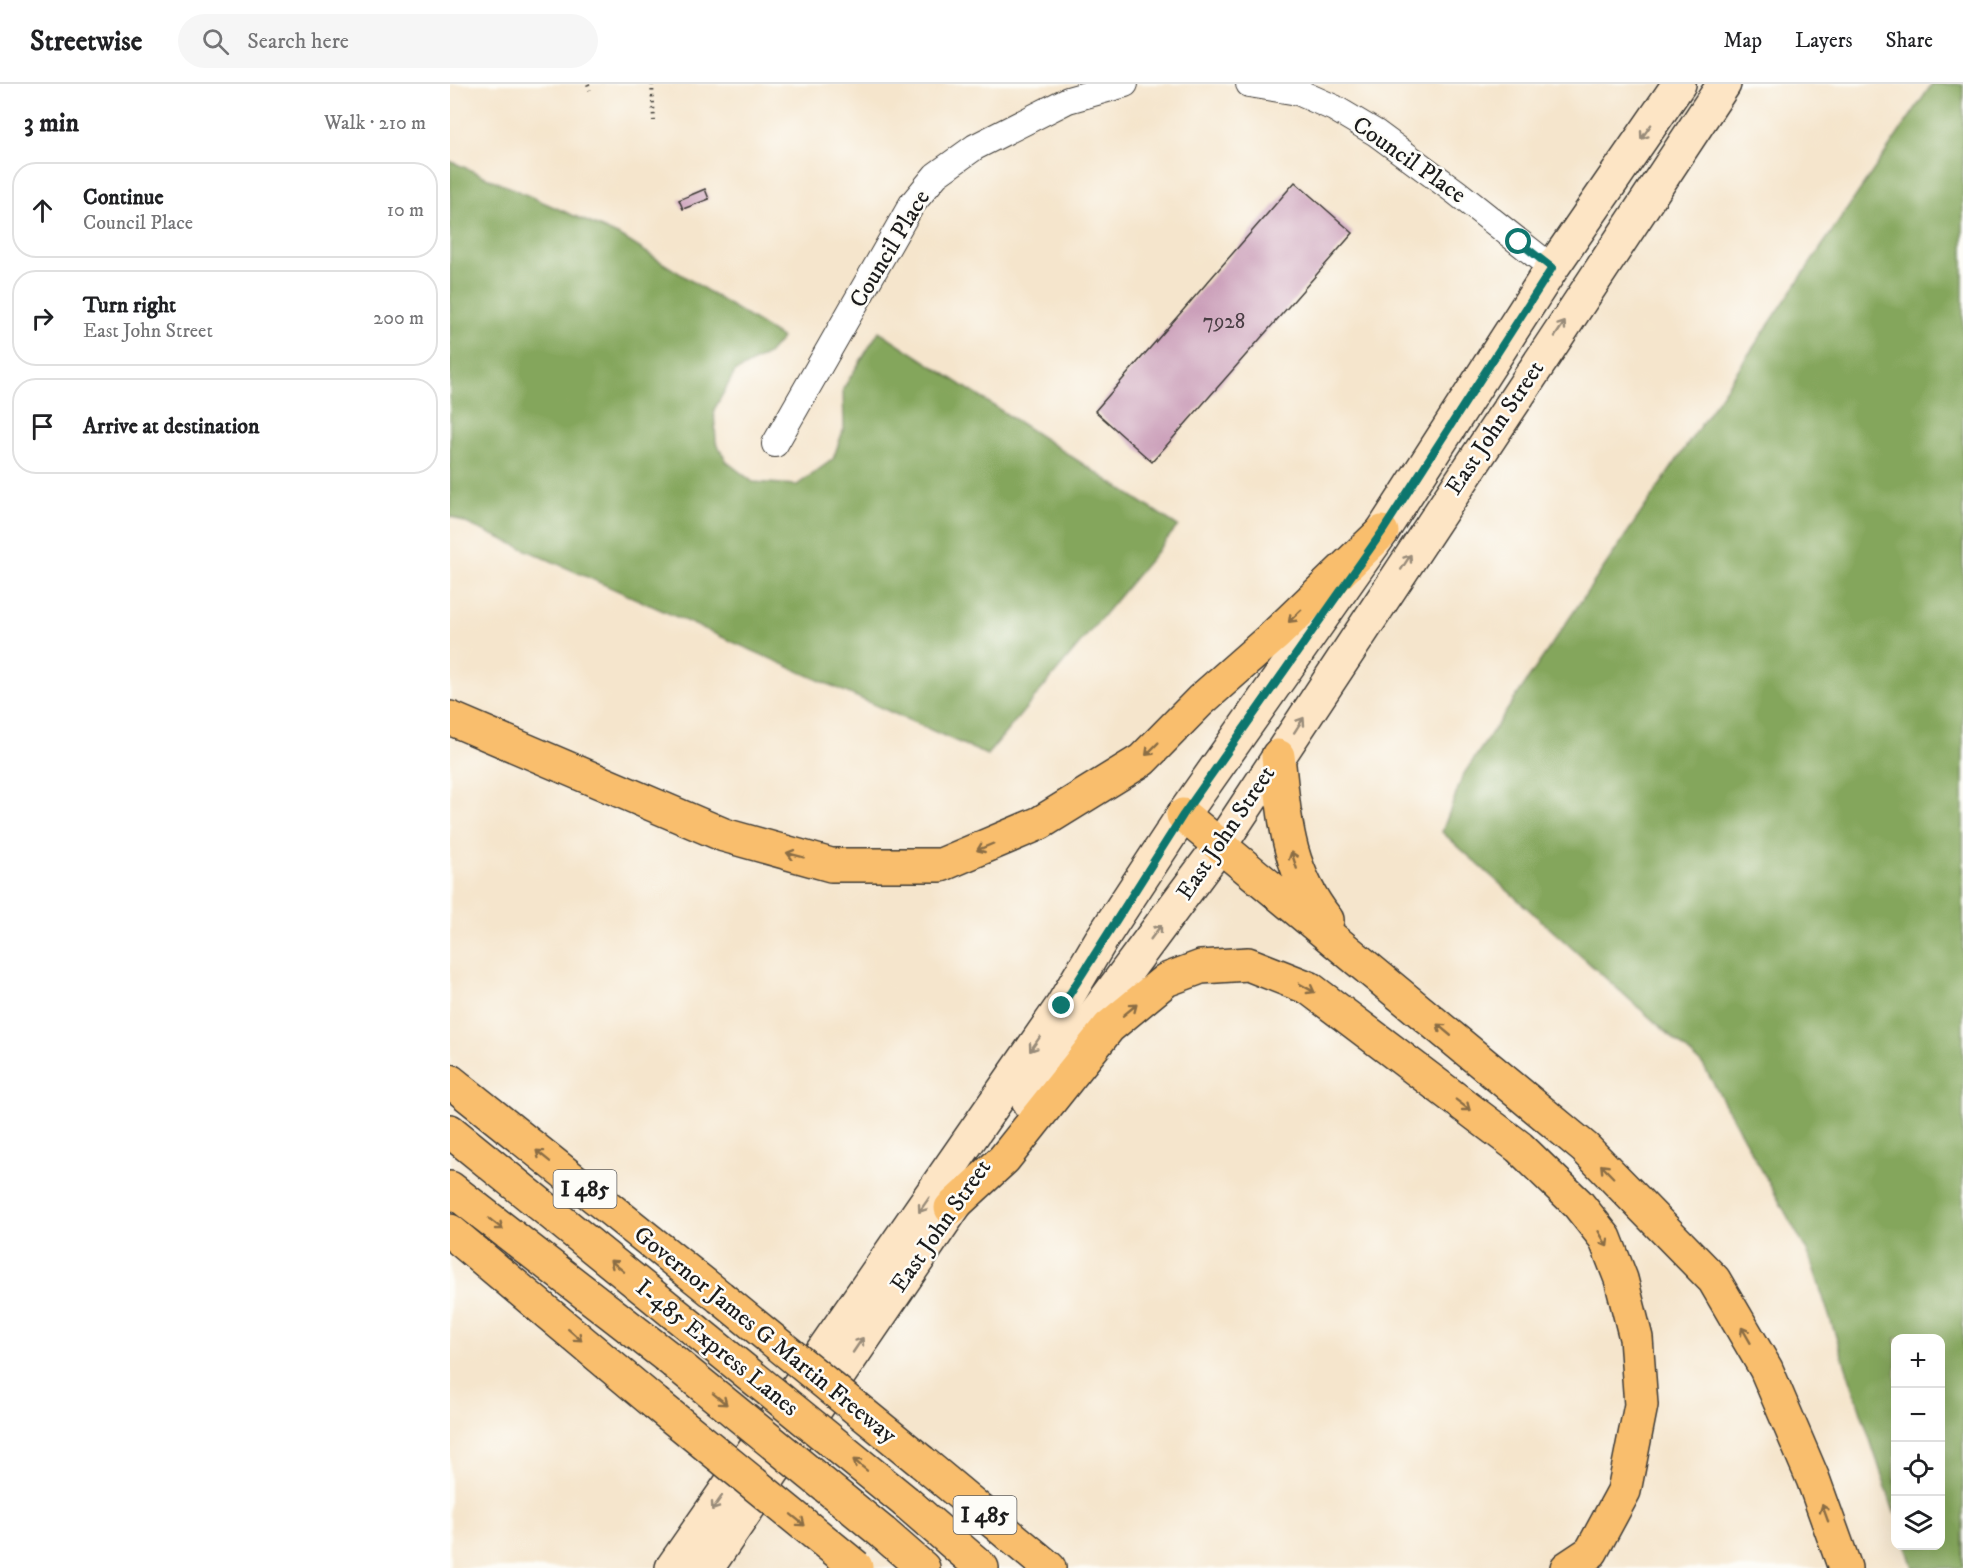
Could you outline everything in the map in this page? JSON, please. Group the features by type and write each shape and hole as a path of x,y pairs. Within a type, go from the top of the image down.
{"highway":[{"path":"450,718 724,836 831,865 941,865 1040,824 1142,760 1200,701 1275,634 1382,532"},
{"path":"1278,756 1284,816 1293,858 1308,897 1360,961"},
{"path":"1183,815 1221,844 1585,1148 1714,1280 1766,1369 1813,1479 1845,1568"},
{"path":"951,1208 1004,1159 1109,1027 1166,981 1201,967 1248,964 1309,987 1519,1147 1578,1204 1605,1238 1621,1279 1636,1338 1641,1405 1624,1491 1591,1552 1567,1568"},
{"name":"Governor James G Martin Freeway","path":"450,1081 720,1297 1049,1568"},
{"name":"I-485 Express Lanes","path":"450,1131 906,1502 982,1568"},
{"name":"I-485 Express Lanes","path":"450,1188 674,1362 923,1568"},
{"path":"450,1230 655,1404 857,1567"},
{"path":"450,1247 549,1313"},
{"path":"983,1513 1050,1555 1077,1568"}],"main road":[{"name":"East John Street","path":"672,1568 1062,1006 1183,815 1382,532 1552,268 1679,84"},
{"name":"East John Street","path":"707,1568 951,1208 1221,844 1724,84"}],"street":[{"name":"Council Place","path":"775,444 912,204 936,175 975,147 1068,100 1125,84"},
{"name":"Council Place","path":"1249,84 1298,92 1334,108 1376,133 1456,192 1552,268"}],"path":[{"path":"588,84 590,90"},
{"path":"652,84 654,121"}],"green space":[{"path":"1932,84 1963,84 1963,1568 1913,1568 1907,1550 1945,1550 1945,1334 1891,1334 1891,1503 1809,1255 1703,1065 1442,832 1463,775"},
{"path":"450,161 622,237 782,338 768,354 735,372 714,410 716,442 727,462 753,482 797,485 833,459 844,428 843,389 879,331 1178,526 987,755 450,516"}],"building":[{"path":"1295,182 1353,233 1152,462 1095,411"},
{"path":"705,189 709,199 683,209 679,200"}],"route":[{"path":"1062,1006 1101,940 1183,815 1382,532 1552,268 1519,242"}]}
